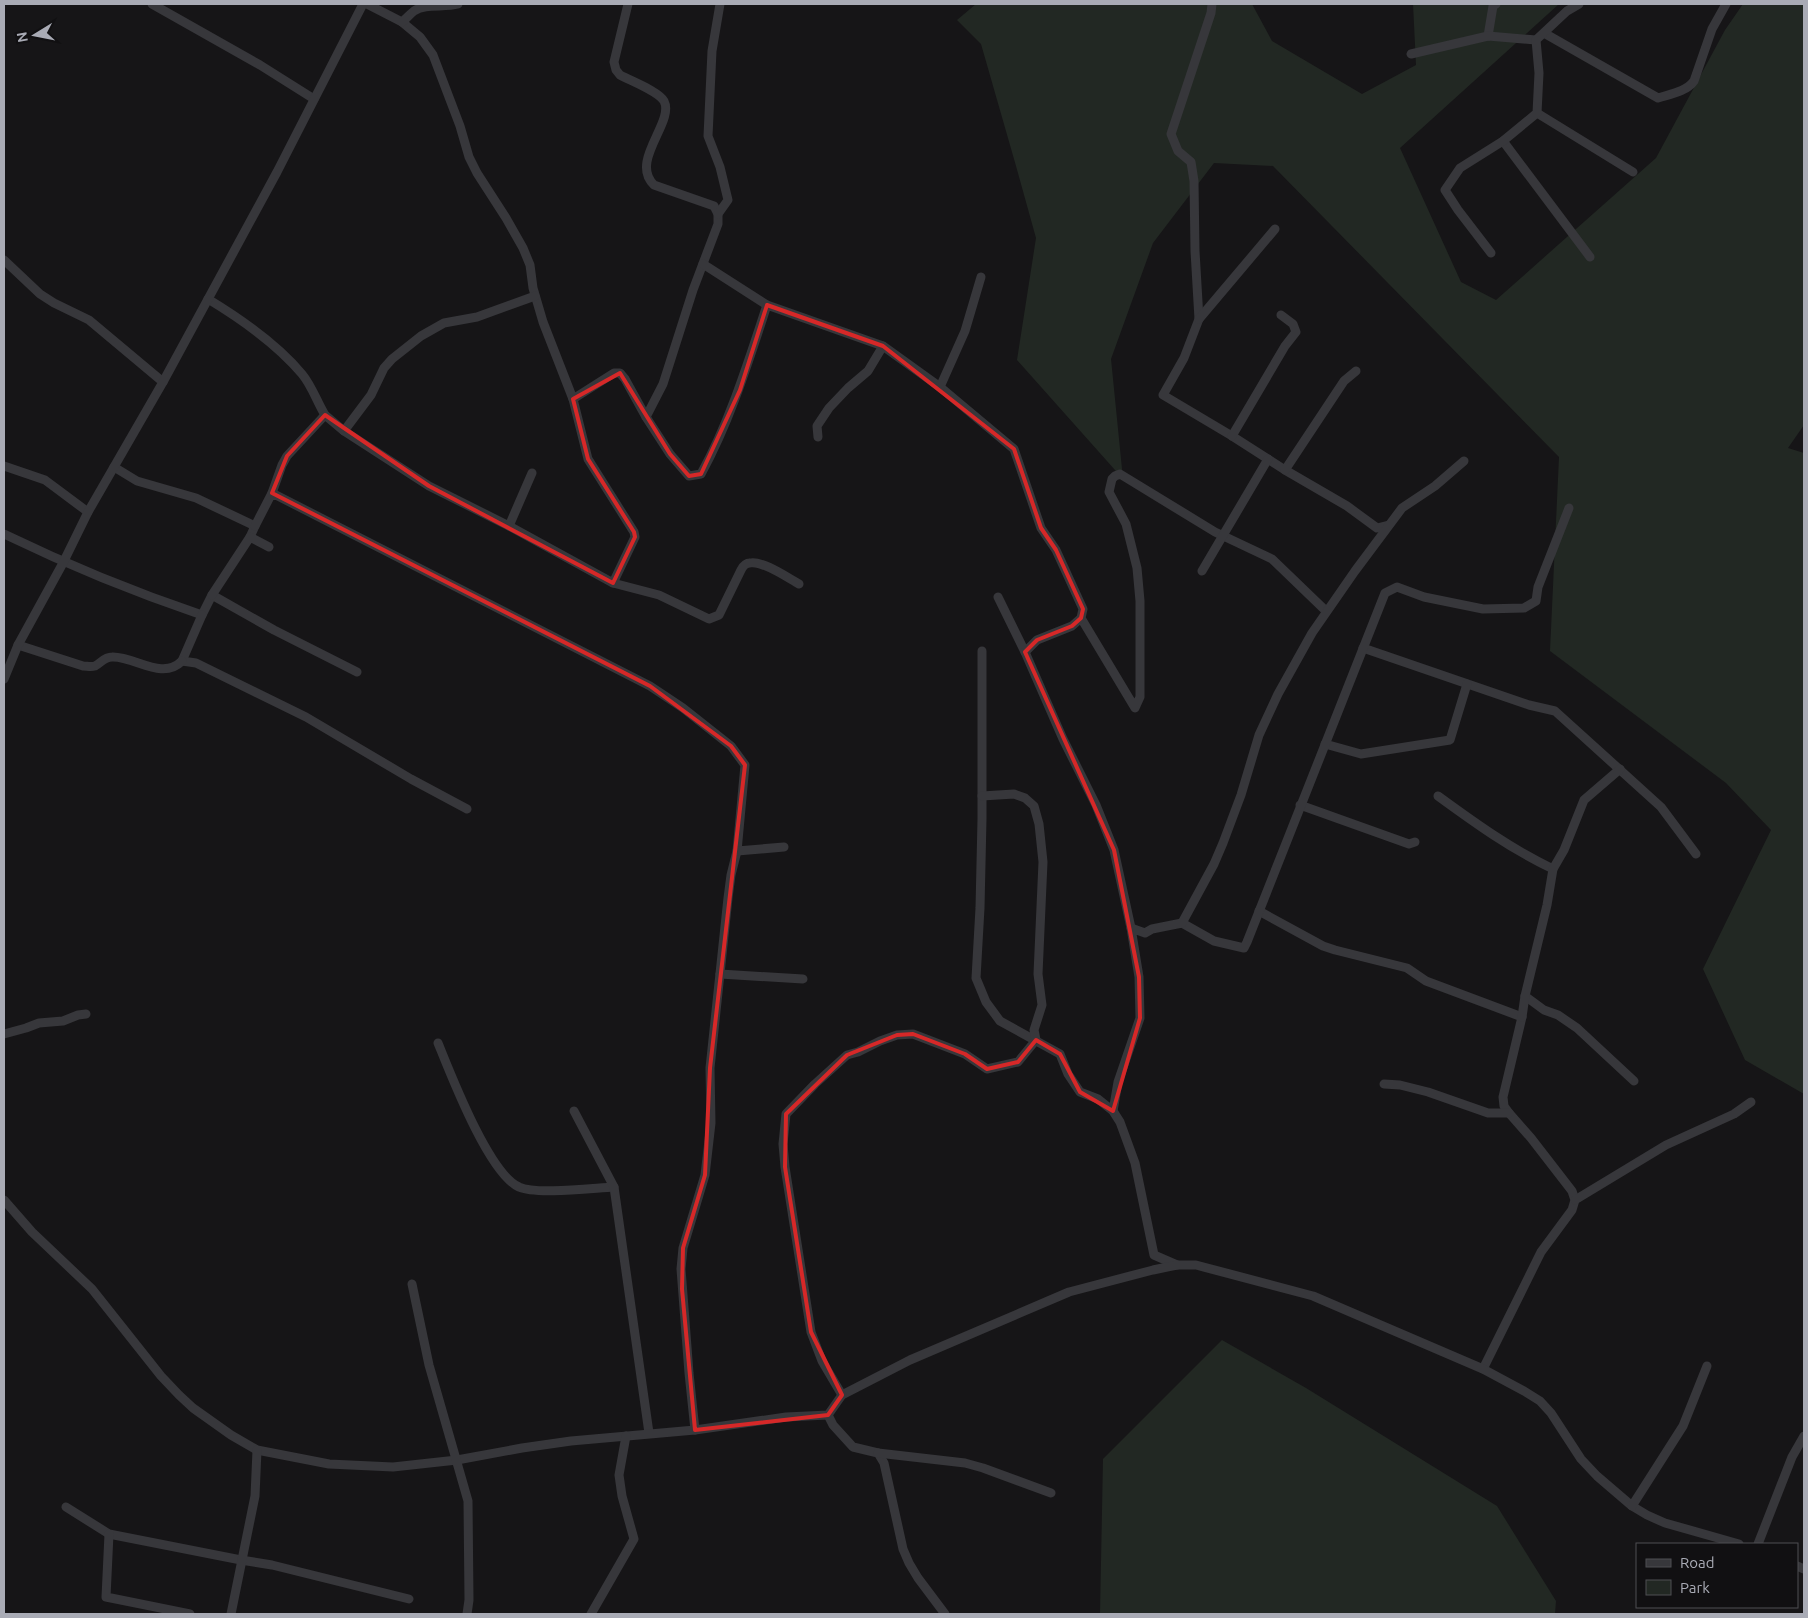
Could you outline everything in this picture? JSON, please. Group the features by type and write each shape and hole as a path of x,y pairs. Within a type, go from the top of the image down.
{"street":[{"path":"152,4 260,65 314,99"},
{"path":"4,679 18,645 63,563 88,512 163,382 278,172 363,4"},
{"path":"367,4 402,22 420,37 433,55 473,165 523,248 530,265 535,296 573,399 588,459 634,532 635,537 613,583"},
{"path":"402,22 415,11 424,7 458,4"},
{"path":"628,4 614,62 616,70 620,75 657,95 664,101 666,111 653,142 646,168 647,178 654,185 714,206 718,214 718,224 663,384 646,417"},
{"path":"718,214 728,200 720,167 708,136 712,51 720,4"},
{"path":"1198,319 1194,182 1191,162 1178,151 1171,134 1185,96 1211,13 1212,4"},
{"path":"1488,36 1493,6 1496,4"},
{"path":"1412,54 1488,36 1536,40 1567,11 1580,4"},
{"path":"1544,32 1658,98 1684,90 1694,81 1712,29 1726,4"},
{"path":"1491,253 1445,190 1460,168 1503,141 1537,113 1539,73 1536,40"},
{"path":"1537,113 1634,172"},
{"path":"1503,141 1590,257"},
{"path":"1275,230 1198,319 1184,358 1163,395 1347,506 1377,528 1389,525"},
{"path":"703,264 767,305 883,346 940,387 1014,448 1040,528 1056,550 1083,609 1081,618 1072,626 1037,640 1025,652"},
{"path":"5,265 54,304 89,320 163,382"},
{"path":"940,387 965,331 981,276"},
{"path":"344,432 371,395 384,368 392,359 421,336 444,323 476,317 535,296"},
{"path":"208,299 259,333 302,374 325,415 344,432 429,486 509,526 613,583 659,595 709,619 719,616 740,570 750,562 758,563 799,584"},
{"path":"573,399 614,373 620,373 670,454 689,476 701,474 717,446 721,430 740,390 767,305"},
{"path":"1232,436 1285,346 1296,332 1293,324 1281,315"},
{"path":"818,437 817,426 829,408 868,371 883,346"},
{"path":"1285,470 1344,382 1356,371"},
{"path":"18,645 83,666 94,666 103,659 112,657 165,669 178,665 182,661 212,595 250,537 272,493 287,456 325,415"},
{"path":"1202,571 1268,459"},
{"path":"1182,924 1223,843 1241,795 1259,735 1278,694 1326,611 1402,508 1435,486 1464,461"},
{"path":"4,466 45,480 88,512"},
{"path":"114,467 137,481 196,498 255,526"},
{"path":"509,526 532,473"},
{"path":"1081,618 1135,708 1140,697 1141,620 1139,584 1126,524 1109,492 1110,483 1115,476 1120,474 1222,535 1272,559 1326,611"},
{"path":"272,493 650,686 683,708 731,746 745,765 737,851 731,875 710,1068 710,1123 705,1175 683,1248 681,1269 689,1373 696,1430"},
{"path":"1131,928 1145,933 1152,929 1182,924 1214,941 1244,948 1385,593 1397,587 1424,597 1483,609 1524,608 1536,601 1538,587 1569,508"},
{"path":"4,534 63,563 202,615"},
{"path":"250,537 269,548"},
{"path":"212,595 274,630 357,672"},
{"path":"998,597 1025,652 1063,739 1096,805 1114,850 1131,928 1139,978 1140,1018 1118,1082 1113,1111"},
{"path":"1363,648 1467,684 1555,711 1661,807 1696,854"},
{"path":"982,650 980,908 976,978 986,1002 1000,1021 1060,1054 1068,1074 1080,1092 1098,1099 1113,1111 1120,1122 1134,1163 1154,1255 1178,1265"},
{"path":"182,661 196,663 306,717 411,779 468,809"},
{"path":"1325,744 1361,754 1450,740 1467,684"},
{"path":"1483,1369 1542,1252 1572,1210 1575,1200 1572,1192 1504,1106 1503,1097 1547,905 1553,868 1564,850 1584,800 1620,769"},
{"path":"982,796 1014,794 1025,798 1034,806 1039,824 1043,862 1038,974 1042,1005 1034,1030 1036,1040"},
{"path":"1438,796 1487,832 1530,858 1553,868"},
{"path":"1300,805 1409,844 1416,842"},
{"path":"737,851 784,847"},
{"path":"1259,911 1323,946 1407,968 1426,981 1522,1017"},
{"path":"720,974 804,979"},
{"path":"1525,996 1544,1010 1577,1028 1634,1082"},
{"path":"4,1034 39,1023 64,1021 86,1014"},
{"path":"842,1395 822,1361 811,1332 785,1167 783,1144 786,1114 847,1055 897,1035 913,1034 965,1054 987,1069 1018,1062 1036,1040"},
{"path":"438,1043 457,1090 492,1160 507,1179 519,1188 535,1190 614,1187"},
{"path":"1384,1084 1400,1085 1428,1092 1488,1112 1509,1113"},
{"path":"1575,1200 1666,1145 1734,1114 1751,1102"},
{"path":"574,1111 614,1187 649,1433"},
{"path":"4,1200 32,1232 92,1289 161,1376 179,1395 193,1408 231,1436 257,1450 295,1459 329,1464 384,1466 457,1460 522,1448 649,1433 696,1430 786,1417 828,1415"},
{"path":"828,1415 842,1395 910,1360 1069,1292 1178,1265 1196,1265 1313,1296 1483,1369 1524,1391 1540,1402 1551,1414 1581,1458 1597,1476 1632,1506 1665,1523 1735,1543"},
{"path":"412,1284 431,1373 468,1501 469,1600 467,1614"},
{"path":"1632,1506 1683,1426 1707,1366"},
{"path":"828,1415 833,1425 853,1447 878,1453 965,1463 1051,1493"},
{"path":"591,1614 634,1539 622,1496 619,1476 626,1436"},
{"path":"1758,1543 1792,1457 1804,1436"},
{"path":"231,1614 255,1496 257,1450"},
{"path":"878,1453 884,1463 906,1556 918,1578 945,1614"},
{"path":"66,1507 109,1534 301,1571 409,1599"},
{"path":"109,1534 106,1597 190,1614"}],"highlighted area":[{"path":"767,305 883,346 1014,449 1041,528 1056,550 1083,609 1081,618 1072,626 1037,640 1025,652 1114,850 1139,977 1140,1018 1113,1111 1080,1092 1060,1054 1036,1040 1018,1062 987,1069 965,1054 913,1034 897,1035 847,1055 786,1114 785,1167 811,1332 842,1395 828,1415 695,1430 682,1289 683,1248 705,1175 710,1068 745,765 731,746 650,686 272,493 287,456 325,415 429,486 613,583 635,537 634,532 588,459 573,399 620,373 670,454 689,476 701,474 740,390"}],"green space":[{"path":"976,4 1252,4 1272,41 1362,94 1416,65 1413,4 1559,4 1400,148 1461,282 1496,300 1656,158 1725,30 1743,4 1804,4 1804,425 1788,448 1804,453 1804,1094 1745,1060 1703,969 1771,830 1726,783 1550,651 1559,457 1273,166 1214,163 1153,243 1111,359 1123,479 1017,360 1036,238 981,44 957,20"},
{"path":"1222,1340 1306,1388 1497,1506 1556,1601 1555,1614 1100,1614 1103,1459"}]}
